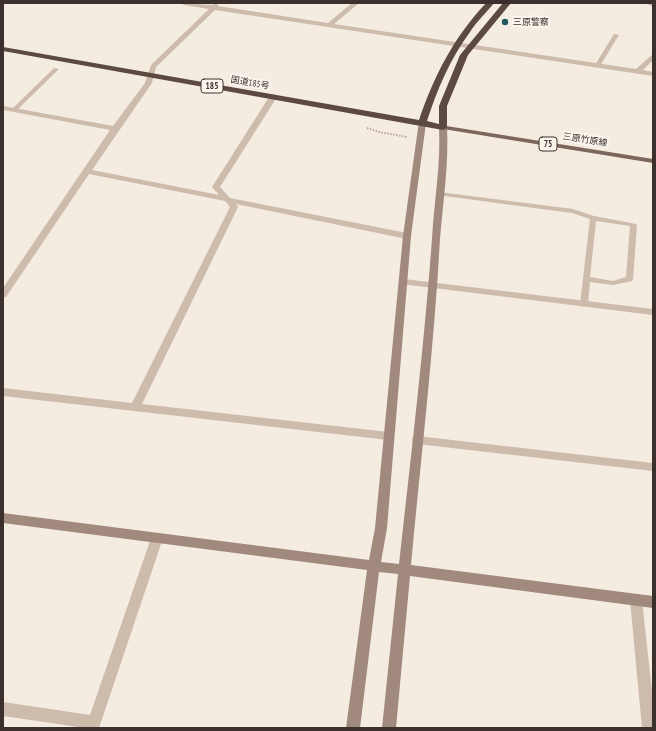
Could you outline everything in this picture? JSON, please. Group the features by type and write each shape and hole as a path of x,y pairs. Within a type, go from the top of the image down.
{"highway":[{"path":"422,124 441,74 457,44 481,11 490,3"},
{"path":"443,127 443,106 464,55 496,14 507,3"},
{"name":"国道185号","path":"3,49 443,127"}],"main road":[{"name":"三原竹原線","path":"443,127 653,161"}],"street":[{"path":"184,3 653,74"},
{"path":"3,295 115,129 148,83 153,66 212,8 219,3"},
{"path":"330,24 356,3"},
{"path":"648,3 653,5"},
{"path":"638,72 653,56"},
{"path":"135,407 234,207 216,187 273,97"},
{"path":"3,108 115,129"},
{"path":"353,728 374,566 381,528 407,236 422,124"},
{"path":"389,728 433,286 438,194 444,148 443,127"},
{"path":"87,171 407,236"},
{"path":"404,282 653,312"},
{"path":"3,392 388,436"},
{"path":"417,440 653,467"},
{"path":"3,518 653,602"},
{"path":"3,709 93,725 157,538"},
{"path":"636,600 649,728"}],"lane":[{"path":"598,65 616,35"},
{"path":"14,110 56,69"},
{"path":"438,194 573,211 593,218 634,225 629,279 612,283 587,279"},
{"path":"584,304 593,218"}],"place":[{"name":"三原警察","path":"505,22"}]}
